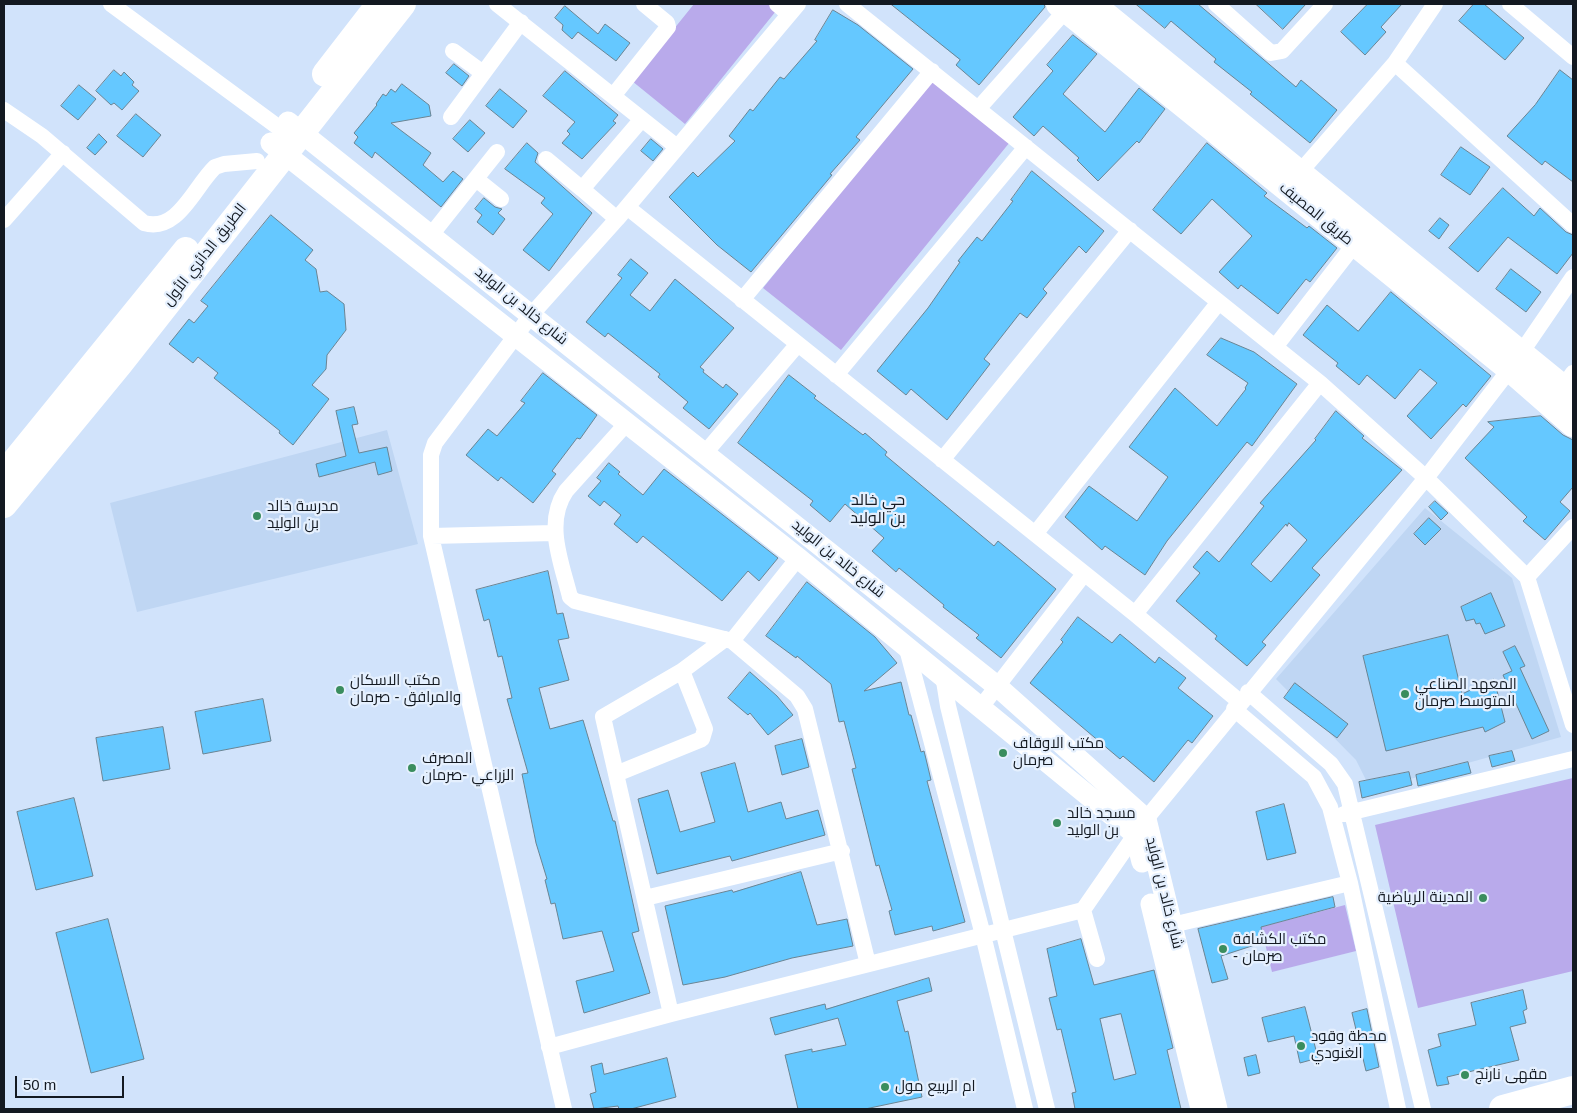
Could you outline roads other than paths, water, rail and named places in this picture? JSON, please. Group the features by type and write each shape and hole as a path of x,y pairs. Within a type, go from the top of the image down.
{"highway":[{"path":"1503,1109 1573,1090"}],"main road":[{"name":"الطريق الدائري الأول","path":"4,505 120,364 379,4"},
{"name":"الطريق الدائري الأول","path":"4,474 281,140 403,4"},
{"name":"طريق المصيف","path":"1092,4 1300,172 1515,360 1573,424"},
{"name":"طريق المصيف","path":"1062,7 1354,245 1515,360 1570,386"}],"street":[{"path":"4,110 24,122 63,153 144,223 154,226 164,223 175,216 215,167 281,140 111,4"},
{"path":"497,4 677,147"},
{"path":"613,96 668,27 666,23 644,4"},
{"path":"847,4 1320,382 1426,478 1527,577 1573,725"},
{"path":"1216,4 1271,53 1274,53 1282,50 1325,4"},
{"path":"1300,172 1395,63 1435,4"},
{"path":"1510,4 1573,57"},
{"path":"564,1109 431,536 432,450 532,314 622,213 788,7"},
{"path":"978,109 1062,7"},
{"path":"450,116 521,22"},
{"path":"453,51 483,73"},
{"path":"1395,63 1573,225"},
{"path":"742,300 932,72"},
{"path":"582,189 642,119"},
{"name":"شارع خالد بن الوليد","path":"281,140 431,234 532,314 998,687 1141,826 1172,925 1201,1076 1201,1109"},
{"name":"شارع خالد بن الوليد","path":"281,140 516,336 798,558 907,649 943,675 981,707 1141,826 1201,1076 1217,1109"},
{"path":"836,375 1026,147"},
{"path":"431,234 497,152"},
{"path":"4,220 63,153"},
{"path":"546,159 582,189 622,213 742,300 1241,701 1331,764 1346,784 1423,1109"},
{"path":"476,179 501,199"},
{"path":"942,460 1130,230"},
{"path":"1275,347 1354,245"},
{"path":"549,1047 671,1014 1083,910 1141,826 1241,701 1426,478 1515,360 1573,277"},
{"path":"1035,534 1219,302"},
{"path":"705,453 798,344"},
{"path":"1135,614 1320,382"},
{"path":"627,423 563,495 554,533 572,600 729,640 803,704 842,851 868,964"},
{"path":"1527,577 1573,527"},
{"path":"431,536 554,533"},
{"path":"671,1014 603,717 682,671 729,640 798,558"},
{"path":"981,707 1084,574"},
{"path":"907,649 925,711 1026,1109"},
{"path":"616,774 702,739 705,736 705,729 682,671"},
{"path":"943,675 948,706 1046,1109"},
{"path":"1241,701 1314,777 1330,807 1350,883 1398,1109"},
{"path":"925,711 948,706"},
{"path":"1332,817 1573,759"},
{"path":"644,898 842,851"},
{"path":"1172,925 1350,883"},
{"path":"1083,910 1097,959"}],"place":[{"name":"مدرسة خالد بن الوليد","path":"257,516"},
{"name":"مكتب الاسكان والمرافق - صرمان","path":"340,690"},
{"name":"المعهد الصناعي المتوسط صرمان","path":"1405,694"},
{"name":"مكتب الاوقاف صرمان","path":"1003,753"},
{"name":"المصرف الزراعي -صرمان","path":"412,768"},
{"name":"مسجد خالد بن الوليد","path":"1057,823"},
{"name":"المدينة الرياضية","path":"1483,898"},
{"name":"مكتب الكشافة - صرمان","path":"1223,949"},
{"name":"محطة وقود الغنودي","path":"1301,1046"},
{"name":"مقهى نارنج","path":"1465,1075"},
{"name":"ام الربيع مول","path":"885,1087"}],"district":[{"name":"حي خالد بن الوليد","path":"878,510"}]}
